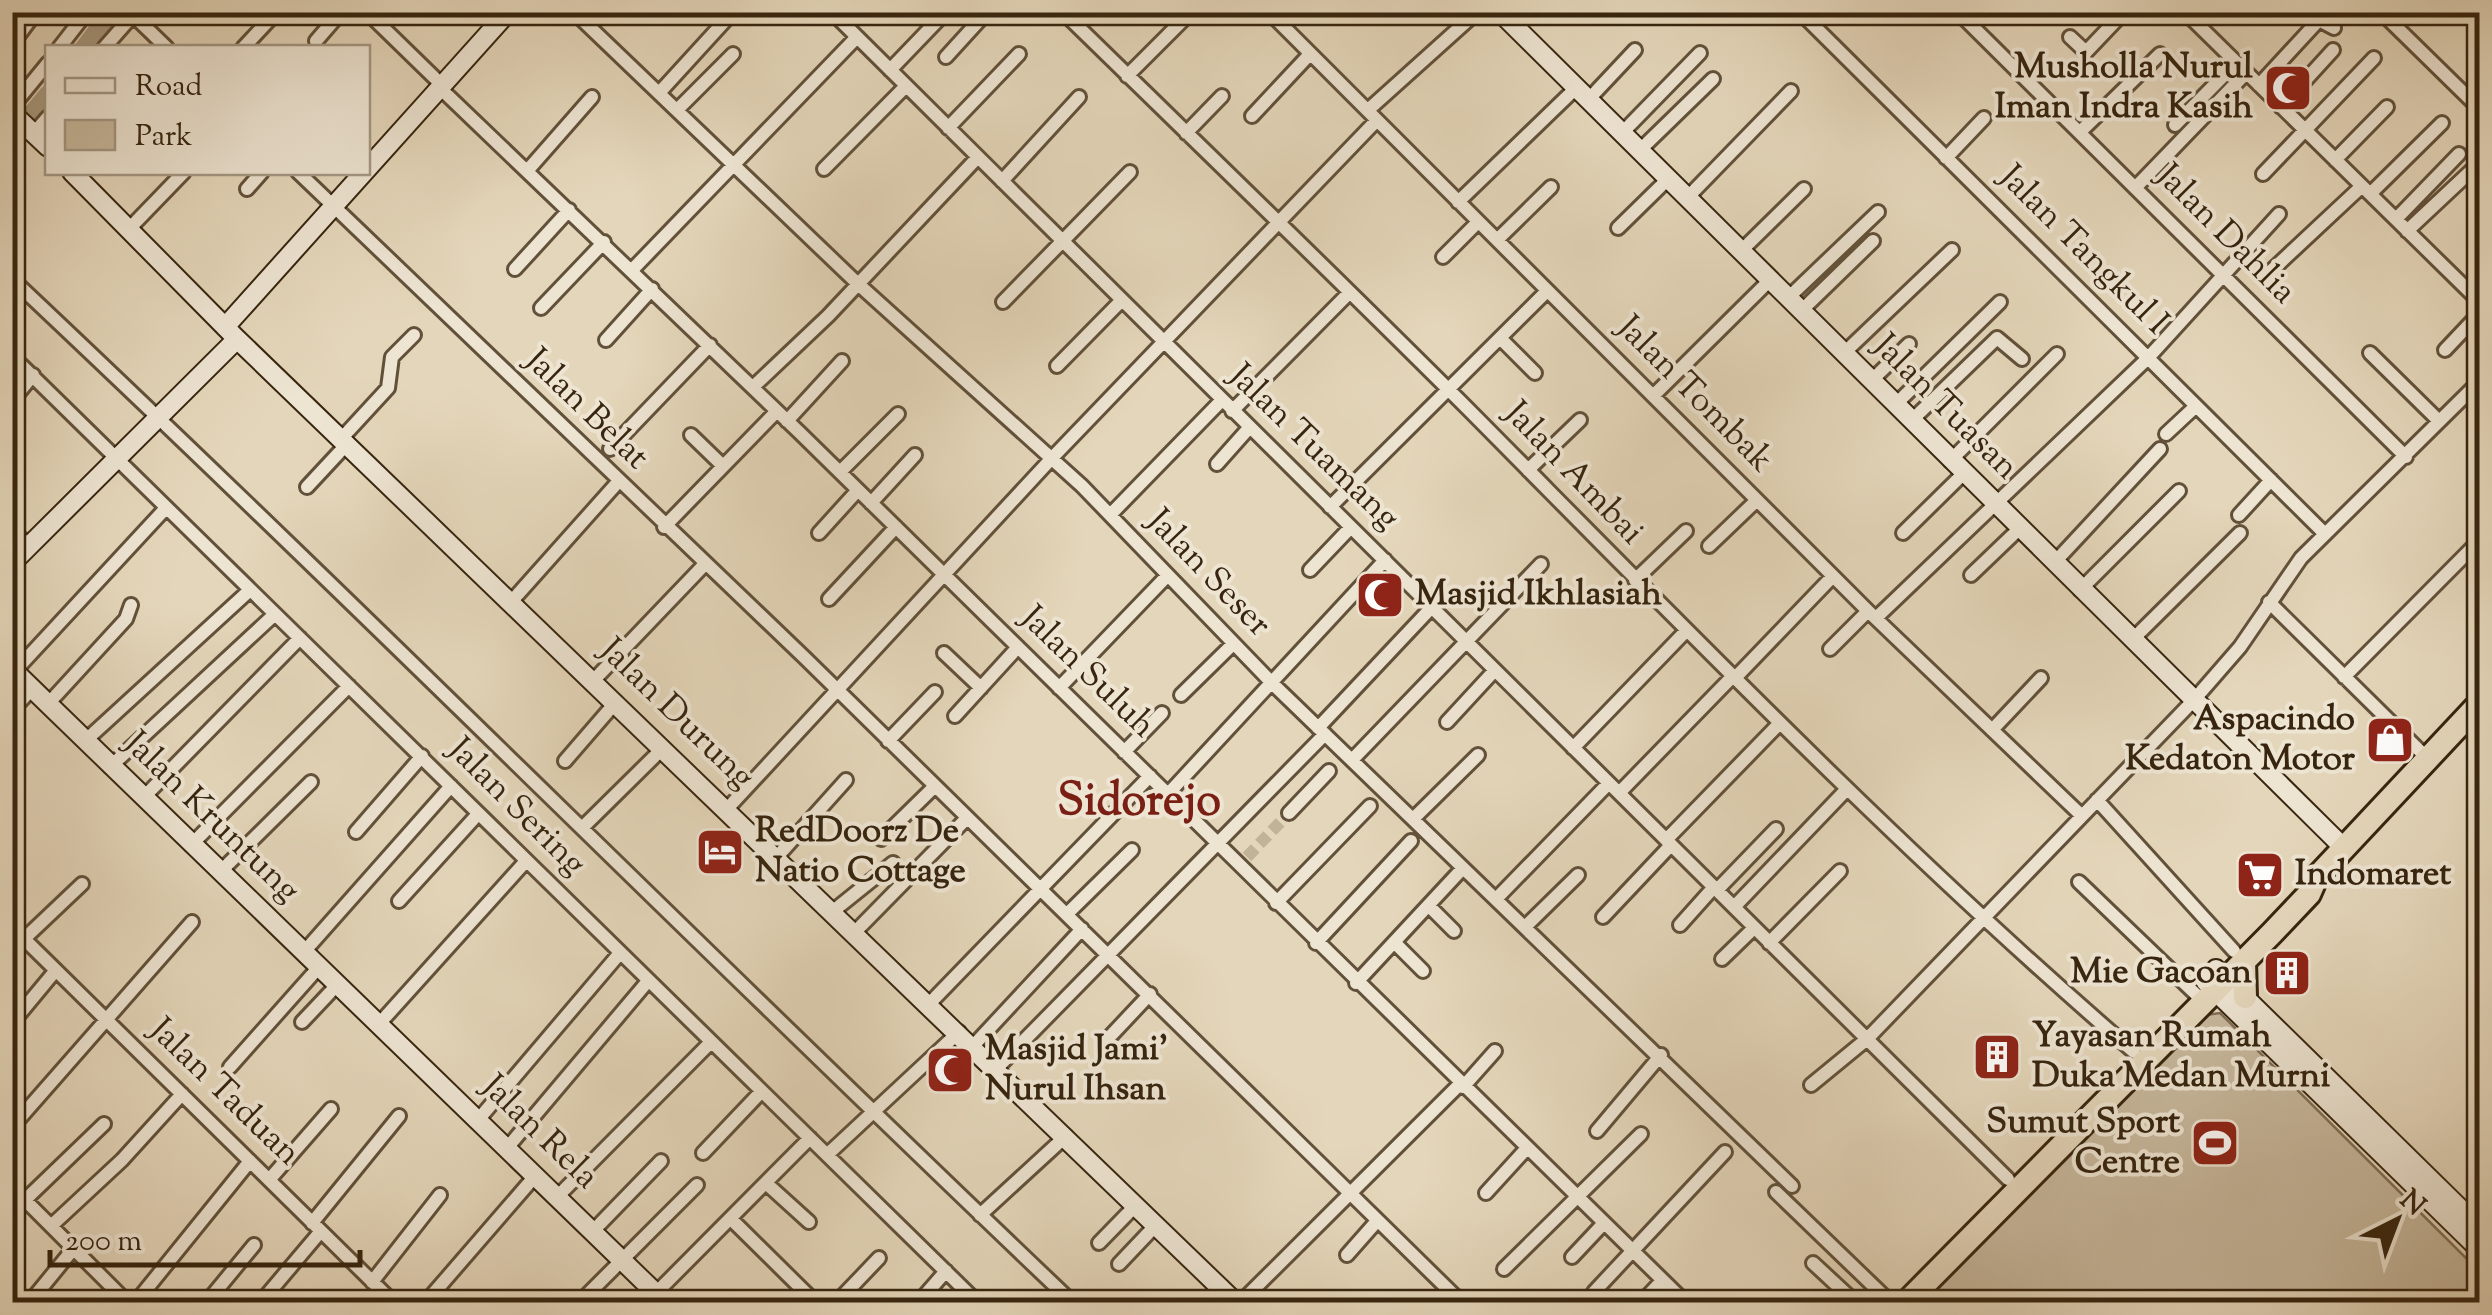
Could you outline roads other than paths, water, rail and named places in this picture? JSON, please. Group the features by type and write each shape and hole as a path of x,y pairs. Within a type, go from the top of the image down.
{"highway":[{"path":"1894,1302 2215,992 2239,956 2300,886 2316,878 2480,703"},
{"path":"1894,1302 2134,1052 2215,992 2239,956"}],"street":[{"path":"12,44 36,12"},
{"path":"61,45 87,12"},
{"path":"316,41 341,12"},
{"name":"Jalan Suluh","path":"367,12 1219,845 1243,861 1276,903 1316,943 1685,1302"},
{"path":"370,171 508,12"},
{"name":"Jalan Seser","path":"574,12 857,283 1052,458 1274,685 1792,1186"},
{"path":"659,93 732,12"},
{"name":"Jalan Tuamang","path":"832,12 2008,1180"},
{"path":"946,57 987,12"},
{"name":"Jalan Ambai","path":"1063,12 1449,390 1780,724 1982,918 2134,1052"},
{"path":"1127,76 1191,12"},
{"name":"Jalan Tombak","path":"1269,12 1756,500 2082,816"},
{"path":"727,809 835,688 1277,223 1372,115 1477,12"},
{"name":"Jalan Tuasan","path":"1500,12 2344,849"},
{"name":"Jalan Tangkul I","path":"1800,12 2324,532"},
{"name":"Jalan Dahlia","path":"1958,12 2406,457"},
{"path":"2070,37 2086,52 2124,12"},
{"path":"2184,12 2479,302 2445,350"},
{"path":"2381,12 2480,109"},
{"path":"106,45 126,18 133,15 165,45"},
{"path":"246,45 271,18"},
{"path":"890,70 940,19"},
{"path":"2258,85 2317,22 2323,20 2334,28"},
{"path":"632,270 857,36"},
{"path":"1458,202 1635,50"},
{"path":"2281,107 2333,50"},
{"path":"1622,133 1700,52"},
{"path":"677,110 733,54"},
{"path":"948,128 1020,54"},
{"path":"1252,116 1310,54"},
{"path":"2080,132 2160,54"},
{"path":"2263,174 2374,58"},
{"path":"38,137 13,111 45,66"},
{"path":"2175,126 2241,68"},
{"path":"2135,188 2241,68"},
{"path":"1640,150 1713,78"},
{"path":"824,170 906,86"},
{"path":"1687,198 1791,91"},
{"path":"1186,133 1222,96"},
{"path":"528,171 592,97"},
{"path":"1002,181 1079,97"},
{"path":"2335,160 2387,107"},
{"path":"1946,158 1984,118"},
{"path":"2270,272 2442,123"},
{"path":"2396,218 2459,154"},
{"path":"753,387 978,157"},
{"path":"2407,231 2472,170"},
{"path":"1003,302 1130,172"},
{"name":"Jalan Durung","path":"75,175 231,333 1238,1302"},
{"path":"128,230 181,175"},
{"path":"246,189 259,175"},
{"name":"Jalan Belat","path":"301,175 1108,953 1462,1302"},
{"path":"12,563 160,418 366,175"},
{"path":"1618,228 1668,178"},
{"path":"1497,240 1551,187"},
{"path":"1742,251 1804,189"},
{"path":"515,270 570,210"},
{"path":"1794,305 1878,212"},
{"path":"1830,649 1997,507 2148,358 2279,214"},
{"path":"1443,256 1478,222"},
{"path":"1794,305 1873,241"},
{"path":"540,308 604,242"},
{"path":"1844,353 1952,250"},
{"path":"12,279 1072,1302"},
{"path":"1653,396 1770,280"},
{"path":"606,340 652,289"},
{"path":"1330,507 1547,291"},
{"path":"1232,412 1349,293"},
{"path":"1057,366 1121,301"},
{"path":"1894,404 2000,302"},
{"path":"306,487 388,388 392,357 414,336"},
{"path":"1911,421 1997,338 2022,359"},
{"path":"1500,339 1535,373"},
{"path":"1871,381 1909,344"},
{"path":"610,449 710,345"},
{"path":"2370,353 2439,422"},
{"path":"1903,533 2057,354"},
{"name":"Jalan Sering","path":"12,356 978,1302"},
{"path":"664,527 723,466 842,361"},
{"path":"12,400 34,376"},
{"path":"1812,1085 1866,1039 2193,701 2240,647 2269,602 2324,532 2406,457 2480,381"},
{"path":"1110,514 1221,400"},
{"path":"2166,434 2196,406"},
{"path":"840,472 898,414"},
{"path":"1528,470 1580,420"},
{"path":"1217,464 1249,428"},
{"path":"691,436 723,466"},
{"path":"2054,563 2160,449"},
{"path":"871,503 915,455"},
{"path":"2238,515 2271,480"},
{"path":"510,602 618,482"},
{"path":"819,534 858,490"},
{"path":"2080,590 2179,490"},
{"path":"1709,546 1756,500"},
{"path":"14,670 166,508"},
{"path":"829,599 896,527"},
{"path":"1310,570 1351,527"},
{"path":"12,530 30,546"},
{"path":"1971,575 2019,530"},
{"path":"1635,580 1686,531"},
{"path":"2132,640 2240,533"},
{"path":"2344,677 2480,540"},
{"path":"1168,794 1274,685 1384,560"},
{"path":"593,680 705,564"},
{"path":"1352,760 1541,564"},
{"path":"1059,688 1167,576"},
{"path":"1497,898 1733,678 1833,576"},
{"path":"85,742 250,590"},
{"path":"2269,602 2426,757"},
{"path":"46,705 126,619 130,605"},
{"path":"997,1068 1219,845 1432,607"},
{"path":"110,767 275,614"},
{"path":"1573,748 1686,631"},
{"path":"143,798 300,638"},
{"path":"1181,696 1233,644"},
{"path":"955,716 1018,647"},
{"path":"944,653 981,688"},
{"name":"Jalan Kruntung","path":"14,670 373,1018"},
{"path":"1447,722 1495,670"},
{"path":"1992,730 2041,678"},
{"path":"191,845 350,686"},
{"path":"12,710 32,689"},
{"path":"888,741 935,692"},
{"path":"565,762 616,702"},
{"path":"1124,752 1162,713"},
{"path":"1603,917 1780,724"},
{"path":"583,828 663,748"},
{"path":"1413,819 1478,754"},
{"path":"356,832 422,756"},
{"path":"1289,813 1330,771"},
{"path":"929,1004 1150,776"},
{"path":"776,858 846,780"},
{"path":"220,872 311,782"},
{"path":"304,952 452,786"},
{"path":"880,839 934,787"},
{"path":"1734,907 1847,789"},
{"path":"2097,800 2239,956"},
{"path":"1276,903 1370,806"},
{"path":"400,901 478,814"},
{"path":"854,933 967,818"},
{"path":"1680,925 1776,830"},
{"path":"1316,943 1411,842"},
{"path":"1067,914 1132,850"},
{"path":"373,1018 526,861"},
{"path":"832,912 892,862"},
{"path":"1356,982 1464,868"},
{"path":"1769,943 1840,871"},
{"path":"1526,926 1578,874"},
{"path":"2079,882 2215,992 2480,1228"},
{"path":"25,938 82,884"},
{"path":"1429,906 1454,931"},
{"path":"12,1127 192,922"},
{"name":"Jalan Taduan","path":"12,926 393,1302"},
{"path":"1722,959 1754,928"},
{"path":"828,1154 873,1112 966,1039 1082,929"},
{"path":"1394,942 1423,970"},
{"path":"478,1120 620,953"},
{"path":"230,1066 319,967"},
{"path":"12,1024 56,970"},
{"path":"508,1148 648,981"},
{"path":"302,1022 337,985"},
{"path":"2215,992 2480,1250"},
{"path":"1103,1044 1150,994"},
{"name":"Jalan Rela","path":"373,1018 660,1298"},
{"path":"558,1196 710,1043"},
{"path":"1238,1302 1495,1051"},
{"path":"1598,1131 1661,1056"},
{"path":"704,1153 760,1092"},
{"path":"51,1226 122,1160 182,1094"},
{"path":"269,1180 331,1108"},
{"path":"261,1302 398,1116"},
{"path":"24,1200 104,1124"},
{"path":"1504,1269 1642,1134"},
{"path":"980,1215 1066,1136"},
{"path":"660,1298 810,1138"},
{"path":"1486,1193 1527,1148"},
{"path":"1594,1292 1725,1152"},
{"path":"593,1231 661,1161"},
{"path":"136,1302 250,1162"},
{"path":"426,1302 536,1174"},
{"path":"767,1184 808,1222"},
{"path":"580,1302 697,1185"},
{"path":"12,1187 127,1302"},
{"path":"1776,1192 1894,1302"},
{"path":"372,1282 440,1195"},
{"path":"1099,1243 1136,1205"},
{"path":"732,1220 815,1302"},
{"path":"1347,1255 1378,1221"},
{"path":"1572,1257 1604,1223"},
{"path":"1119,1264 1156,1225"},
{"path":"207,1302 254,1245"},
{"path":"30,1302 74,1248"},
{"path":"837,1302 879,1258"},
{"path":"1813,1263 1855,1302"},
{"path":"919,1302 946,1272"},
{"path":"1642,1302 1662,1280"},
{"path":"1204,1302 1219,1286"}],"waterway":[{"path":"86,45 111,12"},
{"path":"12,137 45,98"}],"tunnel":[{"path":"1247,857 1289,813"}],"place":[{"name":"Musholla Nurul Iman Indra Kasih","path":"2288,88"},
{"name":"Masjid Ikhlasiah","path":"1380,595"},
{"name":"Aspacindo Kedaton Motor","path":"2390,740"},
{"name":"RedDoorz De Natio Cottage","path":"720,852"},
{"name":"Indomaret","path":"2260,875"},
{"name":"Mie Gacoan","path":"2287,973"},
{"name":"Yayasan Rumah Duka Medan Murni","path":"1997,1057"},
{"name":"Masjid Jami' Nurul Ihsan","path":"950,1070"},
{"name":"Sumut Sport Centre","path":"2215,1143"}],"district":[{"name":"Sidorejo","path":"1139,803"}]}
